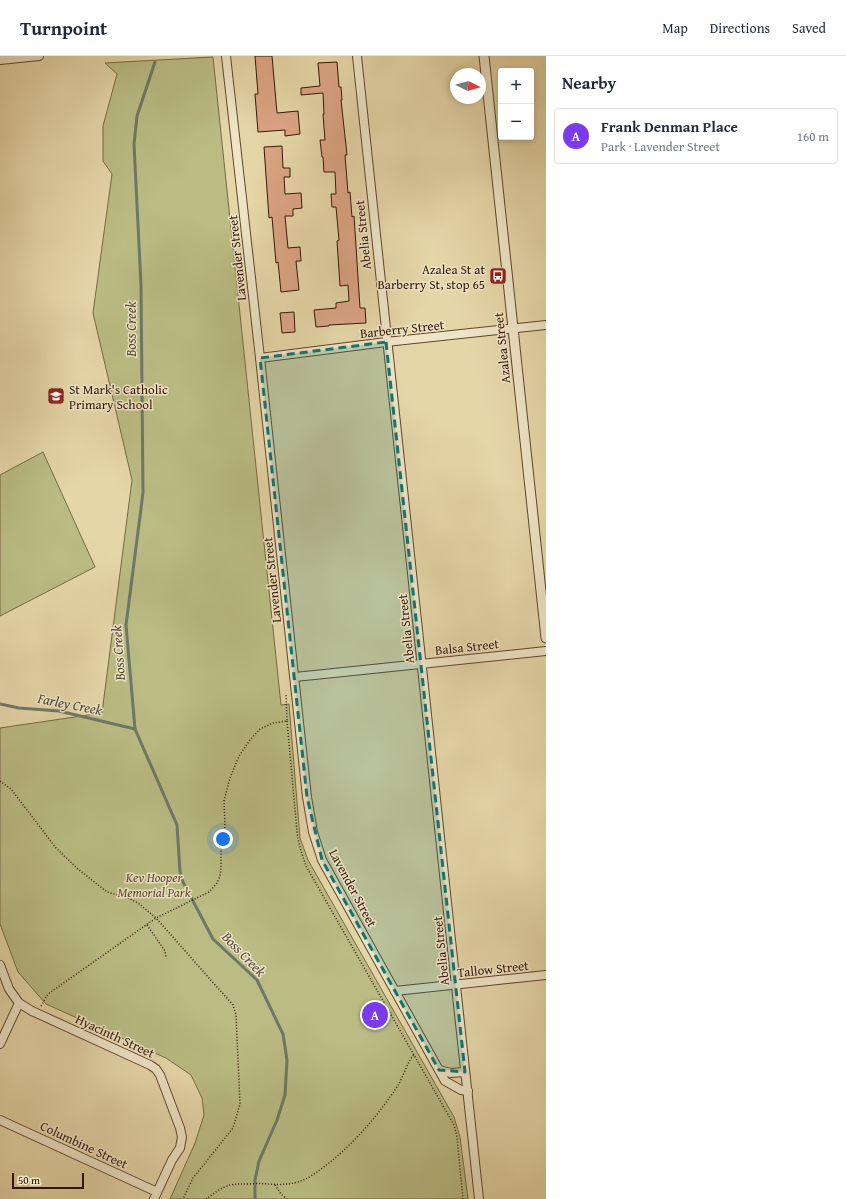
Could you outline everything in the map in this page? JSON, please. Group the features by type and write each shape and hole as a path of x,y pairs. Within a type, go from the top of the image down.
{"street":[{"path":"0,60 39,56"},
{"name":"Lavender Street","path":"226,56 307,797 313,832 322,860 445,1081 461,1090 468,1092"},
{"name":"Abelia Street","path":"357,56 386,342 479,1199"},
{"name":"Azalea Street","path":"484,56 546,638"},
{"name":"Barberry Street","path":"260,358 386,342 546,325"},
{"name":"Balsa Street","path":"295,677 546,651"},
{"name":"Hyacinth Street","path":"0,965 8,989 19,1003 36,1013 156,1069 160,1075 182,1137 180,1148 172,1160 155,1196"},
{"name":"Tallow Street","path":"395,991 546,975"},
{"path":"0,1044 19,1003"},
{"path":"439,1070 451,1073 466,1072"},
{"name":"Columbine Street","path":"0,1120 155,1196"}],"path":[{"path":"286,693 287,721 297,831 302,854 310,872 454,1125 457,1136 463,1199"},
{"path":"36,1013 48,994 156,918 209,892 217,884 220,876 225,826 224,801 230,778 239,756 260,729 273,723 287,721"},
{"path":"0,782 11,789 56,848 78,869 107,892 128,898 138,903 156,918 233,1005 236,1015 240,1104 233,1128 193,1178 183,1199"},
{"path":"147,925 165,951 166,957"},
{"path":"206,1199 219,1190 230,1185 289,1184 299,1182 310,1177 360,1136 398,1086 411,1057 414,1054"},
{"path":"275,1185 286,1199"}],"highlighted area":[{"path":"386,342 465,1072 439,1070 322,860 307,797 260,358"}],"green space":[{"name":"Kev Hooper Memorial Park","path":"213,57 281,705 289,704 300,838 308,860 454,1117 460,1137 468,1199 170,1199 195,1143 204,1115 202,1098 191,1075 166,1058 46,1004 18,972 0,924 0,728 102,713 132,480 93,313 112,174 103,161 103,126 117,74 105,63"},
{"path":"43,452 95,567 0,616 0,475"}],"building":[{"path":"255,56 272,56 277,113 298,111 300,134 285,136 285,130 258,132 255,94 258,94"},
{"path":"337,62 339,87 341,87 347,155 345,155 348,193 350,192 352,217 354,216 360,308 365,308 366,323 316,327 314,310 336,308 336,303 349,301 348,285 340,286 337,241 339,240 336,207 332,207 331,194 336,194 335,172 324,172 322,157 320,140 325,140 323,93 301,95 301,88 320,86 318,63"},
{"path":"282,146 283,168 290,168 290,177 284,177 285,194 301,193 302,208 293,209 293,216 285,216 288,248 300,247 301,261 296,261 299,290 281,292 278,262 276,263 272,217 269,218 264,147"},
{"path":"294,312 295,332 282,333 280,313"}],"waterway":[{"name":"Boss Creek","path":"155,62 137,116 134,144 141,285 143,493 126,625 135,729 177,825 180,872 183,882 213,939 257,980 283,1034 287,1060 285,1095 277,1120 259,1161 255,1180 255,1199"},
{"name":"Farley Creek","path":"0,704 19,708 59,711 135,729"}],"place":[{"name":"Azalea St at Barberry St, stop 65","path":"498,276"},
{"name":"St Mark's Catholic Primary School","path":"56,396"},
{"name":"Frank Denman Place","path":"375,1015"}]}
